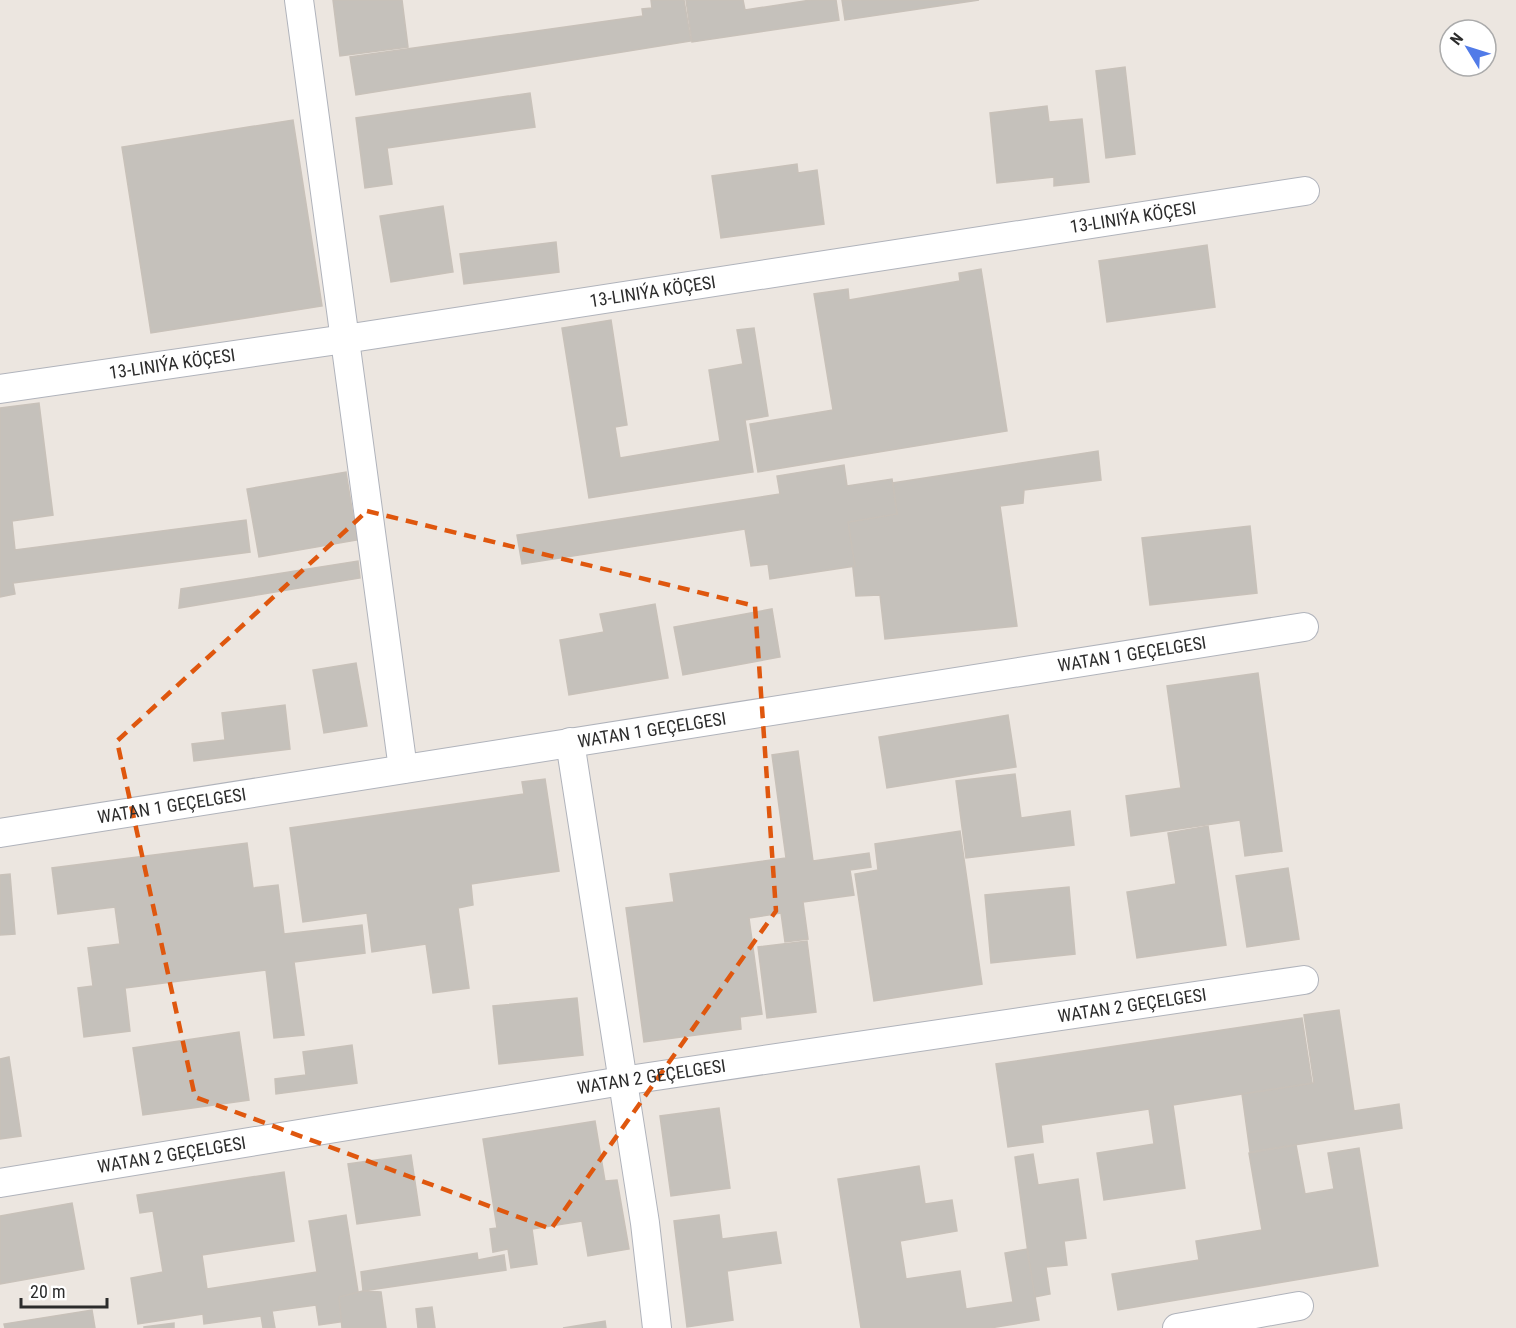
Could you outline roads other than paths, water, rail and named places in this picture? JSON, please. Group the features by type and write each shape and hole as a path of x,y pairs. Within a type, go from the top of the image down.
{"street":[{"path":"299,0 403,769"},
{"name":"13-LINIÝA KÖÇESI","path":"0,389 345,339 1305,191"},
{"name":"WATAN 1 GEÇELGESI","path":"0,833 1304,627"},
{"path":"570,742 645,1223 657,1328"},
{"name":"WATAN 2 GEÇELGESI","path":"0,1183 622,1081 1304,980"},
{"path":"1177,1328 1299,1306"}]}
